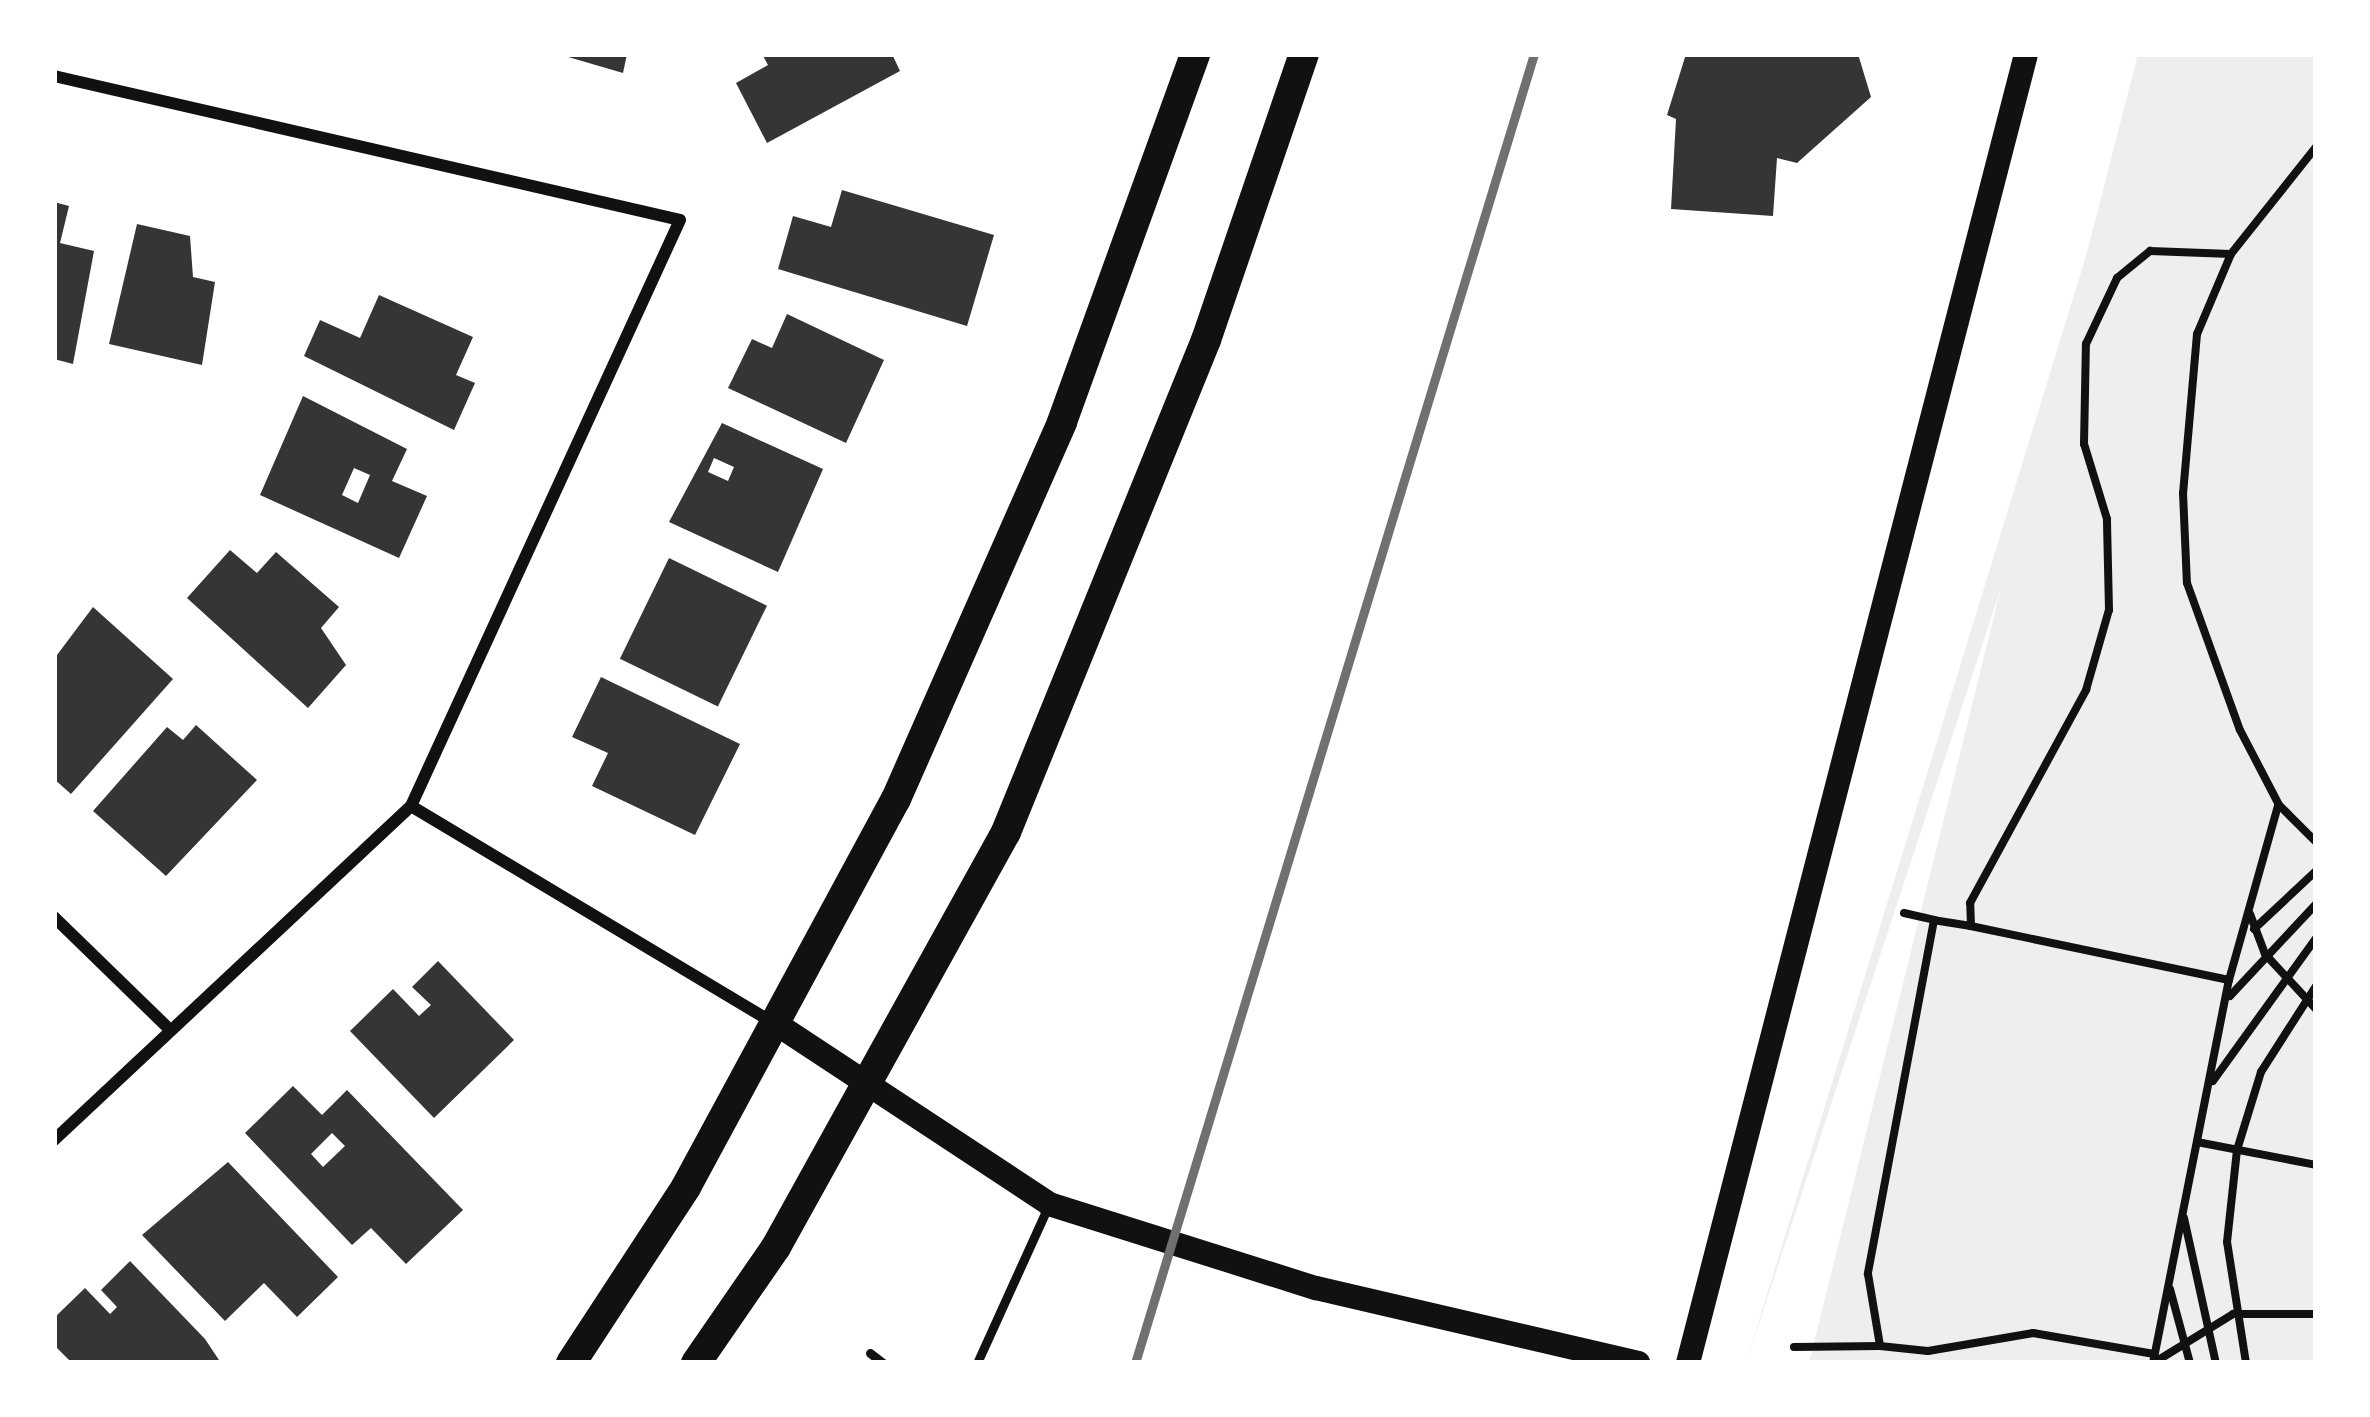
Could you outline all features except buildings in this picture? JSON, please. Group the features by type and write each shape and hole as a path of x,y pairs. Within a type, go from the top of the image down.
{"main road":[{"path":"571,1363 775,1023 996,582 1195,54"},
{"path":"696,1363 868,1086 1006,832 1103,603 1304,54"},
{"path":"1688,1363 2026,54"},
{"path":"775,1023 1048,1204 1316,1288 1638,1363"}],"street":[{"path":"54,76 680,220 411,806 166,1026 54,1140"},
{"path":"411,806 775,1023"},
{"path":"54,917 166,1026"}],"lane":[{"path":"977,1363 1048,1204"},
{"path":"870,1353 883,1363"}],"path":[{"path":"2316,147 2230,254 2197,334 2184,413 2187,584 2279,805 2316,842"},
{"path":"1971,926 1981,875 2086,690 2109,610 2107,518 2084,444 2086,344 2117,278 2150,251 2230,254"},
{"path":"2154,1360 2229,980 2279,805"},
{"path":"2253,930 2316,871"},
{"path":"2229,997 2316,904"},
{"path":"2249,912 2265,954 2316,1009"},
{"path":"1904,913 2229,980"},
{"path":"1880,1346 1868,1274 1934,920"},
{"path":"2210,1088 2283,975 2316,938"},
{"path":"2249,1362 2234,1314 2237,1150 2261,1072 2316,986"},
{"path":"2197,1142 2316,1165"},
{"path":"2183,1211 2216,1363"},
{"path":"2168,1283 2190,1363"},
{"path":"2154,1360 2204,1324 2234,1314 2316,1314"},
{"path":"1794,1347 1928,1351 2033,1334 2154,1360"}],"shaded area":[{"path":"2138,54 2316,54 2316,1363 1809,1363 2001,588 1746,1363 2086,256"}],"railway":[{"path":"1135,1363 1534,54"}]}
